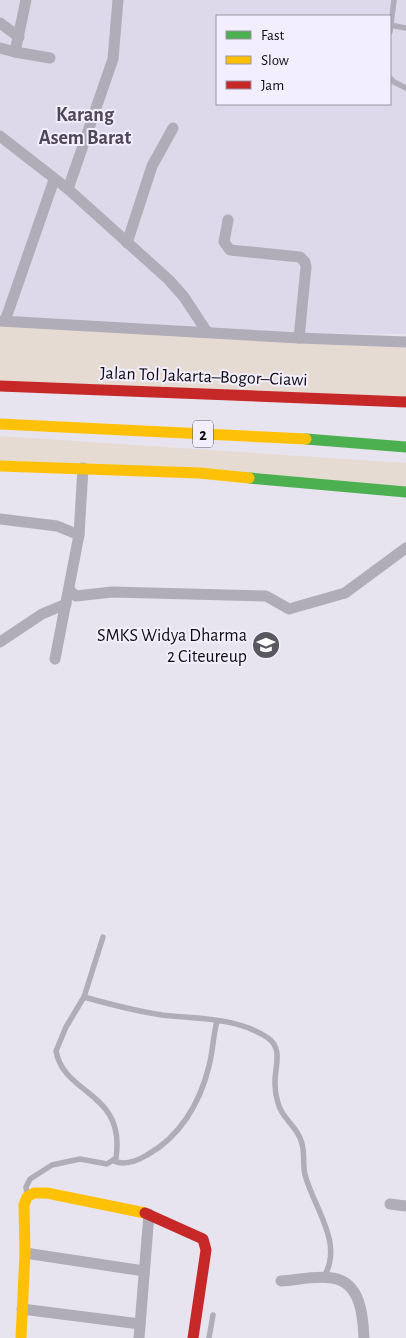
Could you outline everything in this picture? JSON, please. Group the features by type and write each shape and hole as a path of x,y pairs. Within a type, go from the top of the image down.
{"main road":[{"name":"Jalan Tol Jakarta–Bogor–Ciawi","path":"0,386 406,400"},
{"name":"2","path":"0,424 301,439 406,447"},
{"path":"383,446 406,453"},
{"path":"0,466 83,468 278,478 406,492"},
{"path":"21,1338 25,1253 24,1205 27,1197 34,1193 149,1214 205,1241 206,1250 193,1338"}],"street":[{"path":"15,52 26,0"},
{"path":"68,190 113,59 118,0"},
{"path":"0,23 19,37"},
{"path":"0,48 50,58"},
{"path":"127,243 152,166 173,128"},
{"path":"0,136 68,190 127,243 184,297 207,332"},
{"path":"54,180 2,321 299,338 406,342"},
{"path":"228,220 224,242 230,250 300,258 305,262 299,338"},
{"path":"55,660 70,590 79,535 83,468"},
{"path":"0,519 57,526 79,535"},
{"path":"70,590 76,596 112,592 266,596 289,609 345,593 406,548"},
{"path":"0,642 42,614 66,604"},
{"path":"390,1204 406,1206"},
{"path":"139,1338 149,1214"},
{"path":"25,1253 144,1271"},
{"path":"282,1281 333,1278 342,1282 357,1297 363,1313 364,1338"},
{"path":"22,1309 140,1324"}],"lane":[{"path":"391,20 394,0"},
{"path":"391,26 406,28"},
{"path":"391,79 406,88"},
{"path":"103,937 84,997 57,1045 57,1056 64,1071 98,1100 111,1117 116,1140 114,1162"},
{"path":"84,997 162,1015 217,1021 251,1028 268,1038 275,1048 278,1059 274,1083 278,1103 301,1139 305,1153 304,1173 329,1240 332,1258 323,1278"},
{"path":"27,1197 26,1187 30,1179 52,1165 73,1159 102,1165 114,1162 119,1164 130,1162 166,1144 191,1113 209,1065 217,1021"},
{"path":"209,1338 213,1315"}],"shaded area":[{"path":"0,0 406,0 406,334 0,332"},
{"path":"0,322 406,340 406,402 0,386"},
{"path":"0,436 406,463 406,493 0,466"}],"traffic: fast":[{"path":"306,439 406,447"},
{"path":"249,478 406,492"}],"traffic: slow":[{"path":"0,424 306,439"},
{"path":"0,466 200,473 249,478"},
{"path":"21,1338 25,1253 24,1205 27,1197 34,1193 47,1193 145,1213"}],"traffic: jam":[{"path":"0,386 406,402"},
{"path":"145,1213 203,1239 206,1250 193,1338"}],"place":[{"name":"SMKS Widya Dharma 2 Citeureup","path":"266,645"}],"district":[{"name":"Karang Asem Barat","path":"85,126"}]}
